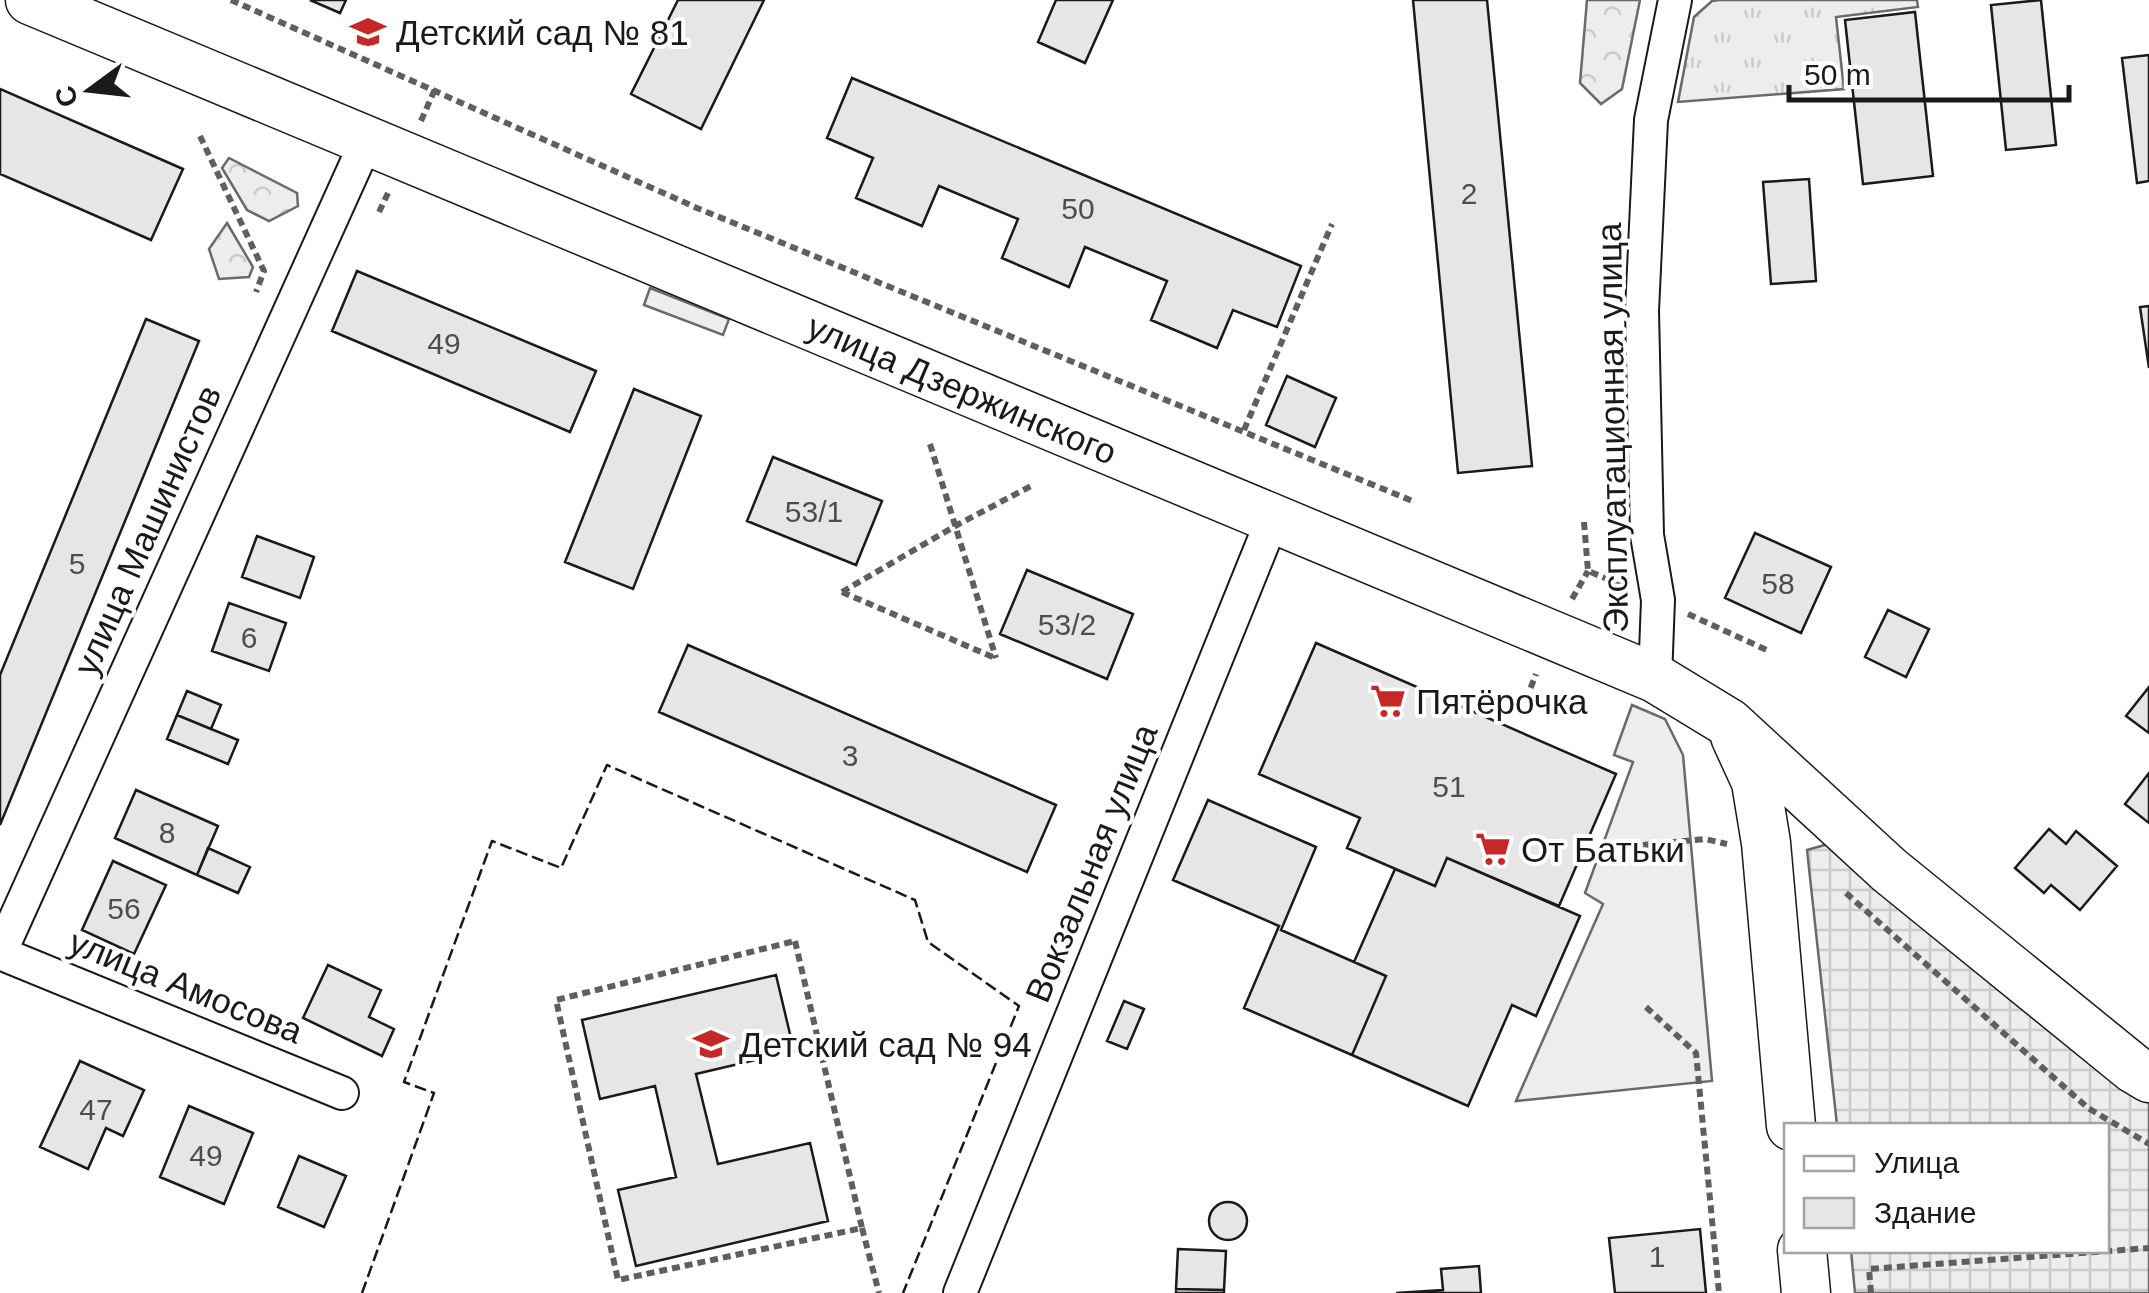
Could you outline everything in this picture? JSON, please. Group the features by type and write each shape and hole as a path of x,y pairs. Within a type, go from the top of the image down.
{"street":[{"name":"улица Дзержинского","path":"30,0 1655,678 1729,723 1890,870 2149,1078"},
{"name":"Эксплуатационная улица","path":"1655,678 1658,600 1647,535 1642,312 1650,120 1675,0"},
{"name":"улица Машинистов","path":"0,953 366,140"},
{"name":"Вокзальная улица","path":"960,1293 1273,518"},
{"path":"1729,723 1756,782 1767,848 1791,1123"},
{"path":"1767,848 1788,833 1806,830 1856,838"},
{"name":"улица Амосова","path":"0,953 342,1093"},
{"path":"1802,1253 1806,1293"}],"path":[{"path":"231,0 697,208 1415,502"},
{"path":"200,136 264,270 254,300"},
{"path":"1244,430 1332,224"},
{"path":"930,444 957,524 996,658 842,592 957,524 1031,486"},
{"path":"1643,845 1705,839 1767,848"},
{"path":"1832,880 2088,1108 2149,1144"},
{"path":"862,1228 618,1280 556,1000 794,941 878,1293"},
{"path":"1646,1006 1696,1054 1719,1293"},
{"path":"2109,1251 2149,1248"},
{"path":"1871,1293 1869,1269 2082,1253"}],"green space":[{"path":"1587,0 1640,0 1622,89 1601,104 1580,83"},
{"path":"1917,0 1918,7 1836,17 1844,89 1678,102 1694,17 1712,1"},
{"path":"229,158 297,193 298,206 269,221 247,210 222,168"},
{"path":"227,223 253,267 249,277 219,279 209,249"}],"shaded area":[{"path":"650,288 729,319 723,335 644,305"},
{"path":"1632,705 1665,719 1683,755 1712,1081 1516,1101 1603,904 1585,893 1633,762 1614,755"},
{"path":"1832,843 1994,986 2149,1100 2149,1293 1855,1293 1851,1253 2109,1253 2109,1123 1837,1123 1807,850"}],"building":[{"path":"310,0 346,0 340,13"},
{"path":"678,0 764,0 701,129 631,94"},
{"path":"1056,0 1113,0 1085,63 1038,42"},
{"path":"1413,0 1487,0 1532,466 1458,473"},
{"path":"2041,0 2056,145 2006,150 1991,5"},
{"path":"1915,12 1933,176 1863,184 1845,20"},
{"path":"2149,55 2149,181 2137,183 2122,58"},
{"path":"852,78 1301,266 1277,327 1233,310 1217,348 1151,320 1167,281 1085,247 1069,287 1002,258 1018,219 939,186 922,226 856,198 873,158 827,138"},
{"path":"0,89 183,169 151,240 0,174"},
{"path":"1809,179 1816,281 1771,284 1763,182"},
{"path":"357,271 596,371 570,432 332,331"},
{"path":"2149,306 2149,368 2140,307"},
{"path":"146,319 199,341 0,825 0,675"},
{"path":"1287,376 1336,398 1315,447 1266,425"},
{"path":"634,389 701,416 633,589 565,562"},
{"path":"773,457 882,501 856,565 747,521"},
{"path":"1755,533 1831,567 1801,633 1725,598"},
{"path":"257,536 314,557 300,598 242,577"},
{"path":"1027,570 1133,614 1107,679 1000,634"},
{"path":"229,603 286,623 269,671 212,651"},
{"path":"1888,610 1929,629 1906,677 1865,657"},
{"path":"1316,643 1616,774 1559,906 1447,858 1435,886 1347,848 1360,818 1259,774"},
{"path":"688,645 1056,805 1027,872 659,712"},
{"path":"2149,687 2149,733 2126,716"},
{"path":"187,691 221,705 211,729 177,715"},
{"path":"177,715 238,740 228,764 167,739"},
{"path":"2149,773 2149,823 2125,804"},
{"path":"136,790 218,826 197,875 115,838"},
{"path":"1208,800 1316,847 1281,930 1386,976 1352,1055 1244,1008 1279,926 1173,880"},
{"path":"2049,829 2066,844 2076,831 2117,866 2080,910 2051,885 2044,893 2015,868"},
{"path":"208,848 250,867 238,893 197,875"},
{"path":"1447,858 1580,916 1536,1016 1512,1005 1468,1106 1352,1055 1386,976 1354,962 1395,869 1435,886"},
{"path":"113,861 166,885 134,954 82,930"},
{"path":"328,965 381,990 369,1017 394,1029 382,1056 303,1018"},
{"path":"776,975 794,1051 696,1074 718,1164 810,1143 828,1221 636,1266 618,1190 676,1177 655,1086 600,1099 582,1020"},
{"path":"1124,1001 1144,1009 1127,1049 1107,1041"},
{"path":"80,1061 144,1090 123,1136 106,1128 88,1169 40,1147"},
{"path":"189,1106 253,1133 224,1204 160,1177"},
{"path":"299,1156 346,1176 324,1227 278,1207"},
{"path":"1228,1202 1242,1207 1247,1221 1242,1235 1228,1240 1214,1235 1209,1221 1214,1207"},
{"path":"1700,1229 1706,1293 1615,1293 1609,1238"},
{"path":"1178,1249 1226,1251 1224,1290 1176,1289"},
{"path":"1479,1266 1481,1293 1396,1293 1443,1290 1441,1269"},
{"path":"1176,1289 1224,1290 1224,1293 1176,1293"}],"fence":[{"path":"362,1293 434,1093 404,1082 492,841 561,868 607,765 915,900 928,942 1019,1006 903,1293"}],"place":[{"name":"Детский сад № 81","path":"368,32"},
{"name":"Пятёрочка","path":"1388,701"},
{"name":"От Батьки","path":"1493,849"},
{"name":"Детский сад № 94","path":"711,1044"}]}
